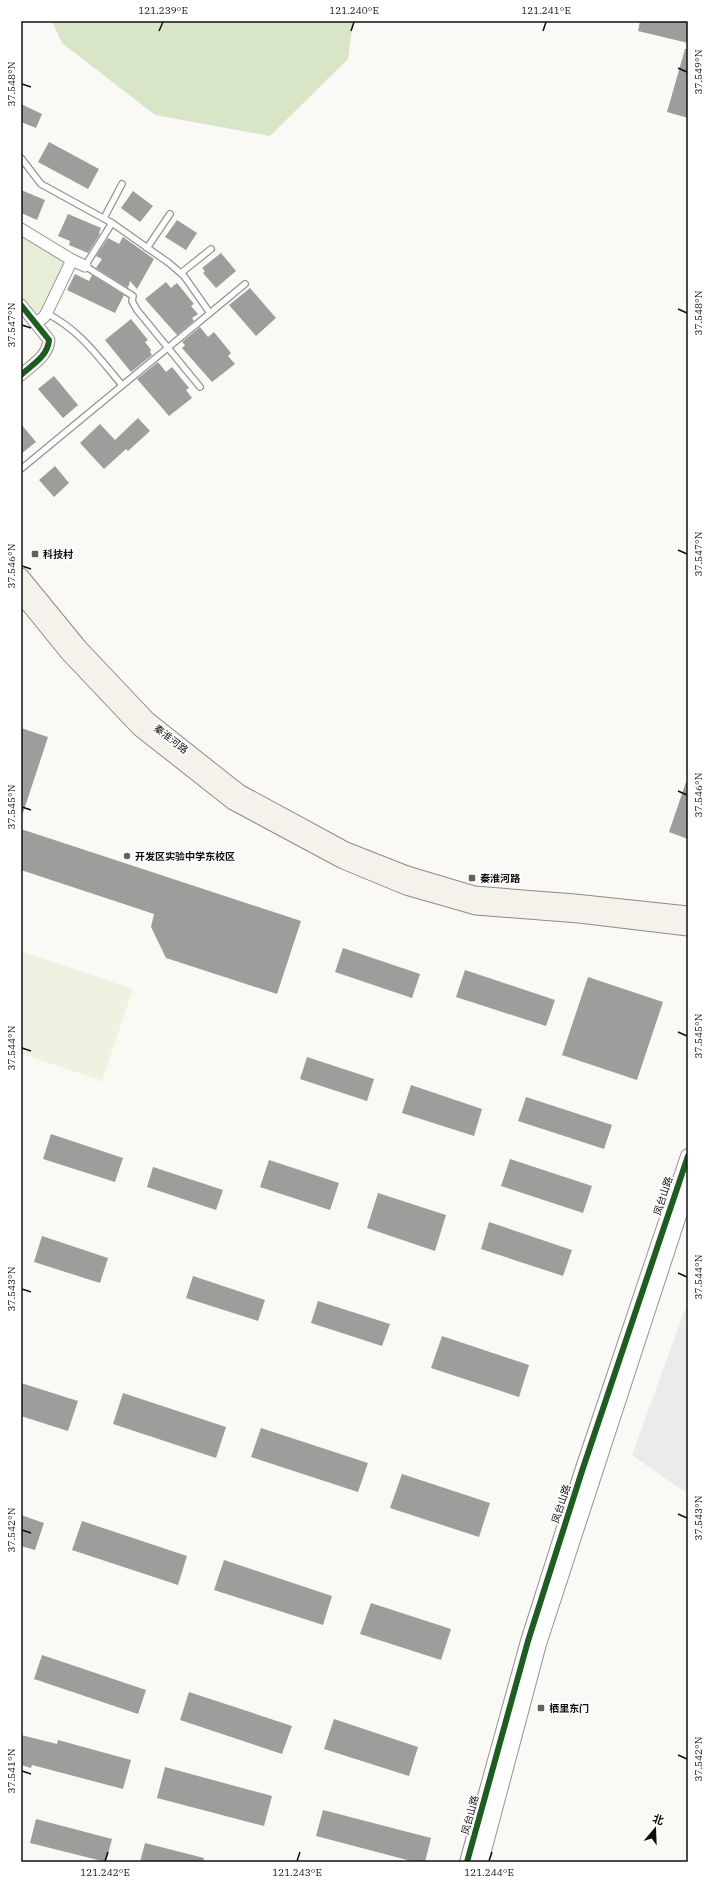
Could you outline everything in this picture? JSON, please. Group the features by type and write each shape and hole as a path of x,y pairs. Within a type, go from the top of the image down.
{"main road":[{"name":"秦淮河路","path":"21,576 78,647 148,720 239,792 346,850 407,874 474,894 575,902 688,914"},
{"name":"秦淮河路","path":"21,595 68,653 139,728 233,802 343,861 406,887 476,907 579,915 688,928"}],"street":[{"path":"21,229 72,260 85,266"},
{"path":"36,323 46,313 72,260"},
{"path":"21,305 49,340 48,348 44,354 21,375"},
{"name":"凤台山路","path":"467,1862 528,1641 597,1426 688,1156"},
{"path":"481,1862 539,1644 688,1188"}],"lane":[{"path":"21,158 41,184 104,218 181,273 210,313"},
{"path":"104,218 122,184"},
{"path":"147,248 170,214"},
{"path":"112,224 85,266 133,296 132,301 137,310 166,348 200,387"},
{"path":"181,273 211,249"},
{"path":"21,468 245,284"},
{"path":"46,313 62,321 79,335 122,385"}],"shaded area":[{"path":"688,1301 688,1494 632,1455"}],"green space":[{"path":"52,21 353,21 348,59 270,136 155,115 62,43"},
{"path":"21,235 66,262 48,300 38,312 33,314 21,299"},
{"path":"21,951 133,989 102,1081 21,1054"}],"building":[{"path":"640,21 688,21 688,43 638,31"},
{"path":"685,49 688,49 688,118 667,112"},
{"path":"21,104 42,114 36,128 21,122"},
{"path":"49,142 99,169 88,189 38,162"},
{"path":"21,190 45,200 37,220 21,213"},
{"path":"133,191 153,206 140,222 121,208"},
{"path":"68,214 101,228 100,234 88,253 69,245 70,241 58,236"},
{"path":"177,220 197,233 186,250 165,237"},
{"path":"123,237 154,259 137,289 130,281 128,288 96,268 102,259 96,256 108,238 119,244"},
{"path":"221,253 236,271 216,288 203,273 205,271 202,268"},
{"path":"75,274 89,281 92,275 124,295 115,313 67,290"},
{"path":"166,282 171,288 177,283 194,304 191,306 198,314 192,318 194,321 177,335 145,299"},
{"path":"250,288 276,318 256,336 229,305"},
{"path":"131,319 148,340 145,342 151,350 150,352 152,355 131,372 105,340"},
{"path":"200,327 208,337 214,332 231,353 228,356 235,364 212,382 182,348 185,345 182,342"},
{"path":"158,362 166,372 172,367 189,388 186,390 192,398 169,416 137,379"},
{"path":"54,376 78,405 63,418 38,389"},
{"path":"138,418 150,431 128,451 126,449 104,469 80,443 100,424 115,440"},
{"path":"21,424 36,442 21,454"},
{"path":"55,466 69,483 54,497 39,480"},
{"path":"21,728 48,737 23,813 21,813"},
{"path":"686,782 688,782 688,839 669,832"},
{"path":"21,829 301,921 277,994 166,958 151,927 154,914 21,870"},
{"path":"343,948 420,974 412,998 335,972"},
{"path":"465,970 555,1000 546,1026 456,997"},
{"path":"588,977 663,1002 637,1080 562,1055"},
{"path":"307,1057 374,1079 367,1101 300,1079"},
{"path":"411,1085 482,1109 474,1136 402,1113"},
{"path":"526,1097 612,1125 604,1149 518,1121"},
{"path":"51,1134 123,1158 115,1182 43,1159"},
{"path":"510,1159 592,1186 583,1213 501,1186"},
{"path":"269,1160 339,1183 330,1210 260,1187"},
{"path":"153,1167 223,1190 216,1210 147,1187"},
{"path":"378,1193 446,1215 435,1251 367,1228"},
{"path":"489,1222 572,1250 563,1276 481,1249"},
{"path":"42,1236 108,1258 100,1283 34,1262"},
{"path":"193,1276 265,1300 258,1321 186,1298"},
{"path":"318,1301 390,1324 382,1346 311,1323"},
{"path":"442,1336 529,1365 519,1397 431,1368"},
{"path":"21,1383 78,1401 68,1431 21,1416"},
{"path":"123,1393 226,1427 216,1458 113,1424"},
{"path":"261,1428 368,1463 358,1492 251,1457"},
{"path":"402,1474 490,1503 479,1537 390,1508"},
{"path":"21,1515 44,1523 35,1550 21,1546"},
{"path":"82,1521 187,1556 178,1585 72,1550"},
{"path":"224,1560 332,1596 323,1625 214,1590"},
{"path":"371,1603 451,1629 441,1660 360,1634"},
{"path":"42,1655 146,1690 138,1714 34,1679"},
{"path":"189,1692 292,1726 282,1754 180,1720"},
{"path":"334,1719 418,1747 409,1776 324,1749"},
{"path":"21,1735 57,1744 58,1740 131,1760 123,1789 32,1765 31,1768 21,1765"},
{"path":"165,1767 272,1796 264,1826 157,1798"},
{"path":"323,1810 431,1838 425,1862 415,1862 316,1836"},
{"path":"36,1819 112,1839 106,1862 30,1843"},
{"path":"145,1843 204,1858 203,1862 140,1862"}],"cycle path":[{"path":"21,305 49,340 48,346 43,355 21,375"},
{"path":"467,1862 528,1641 582,1471 688,1156"}],"place":[{"name":"科技村","path":"35,554"},
{"name":"开发区实验中学东校区","path":"127,856"},
{"name":"秦淮河路","path":"472,878"},
{"name":"栖里东门","path":"541,1708"}]}
